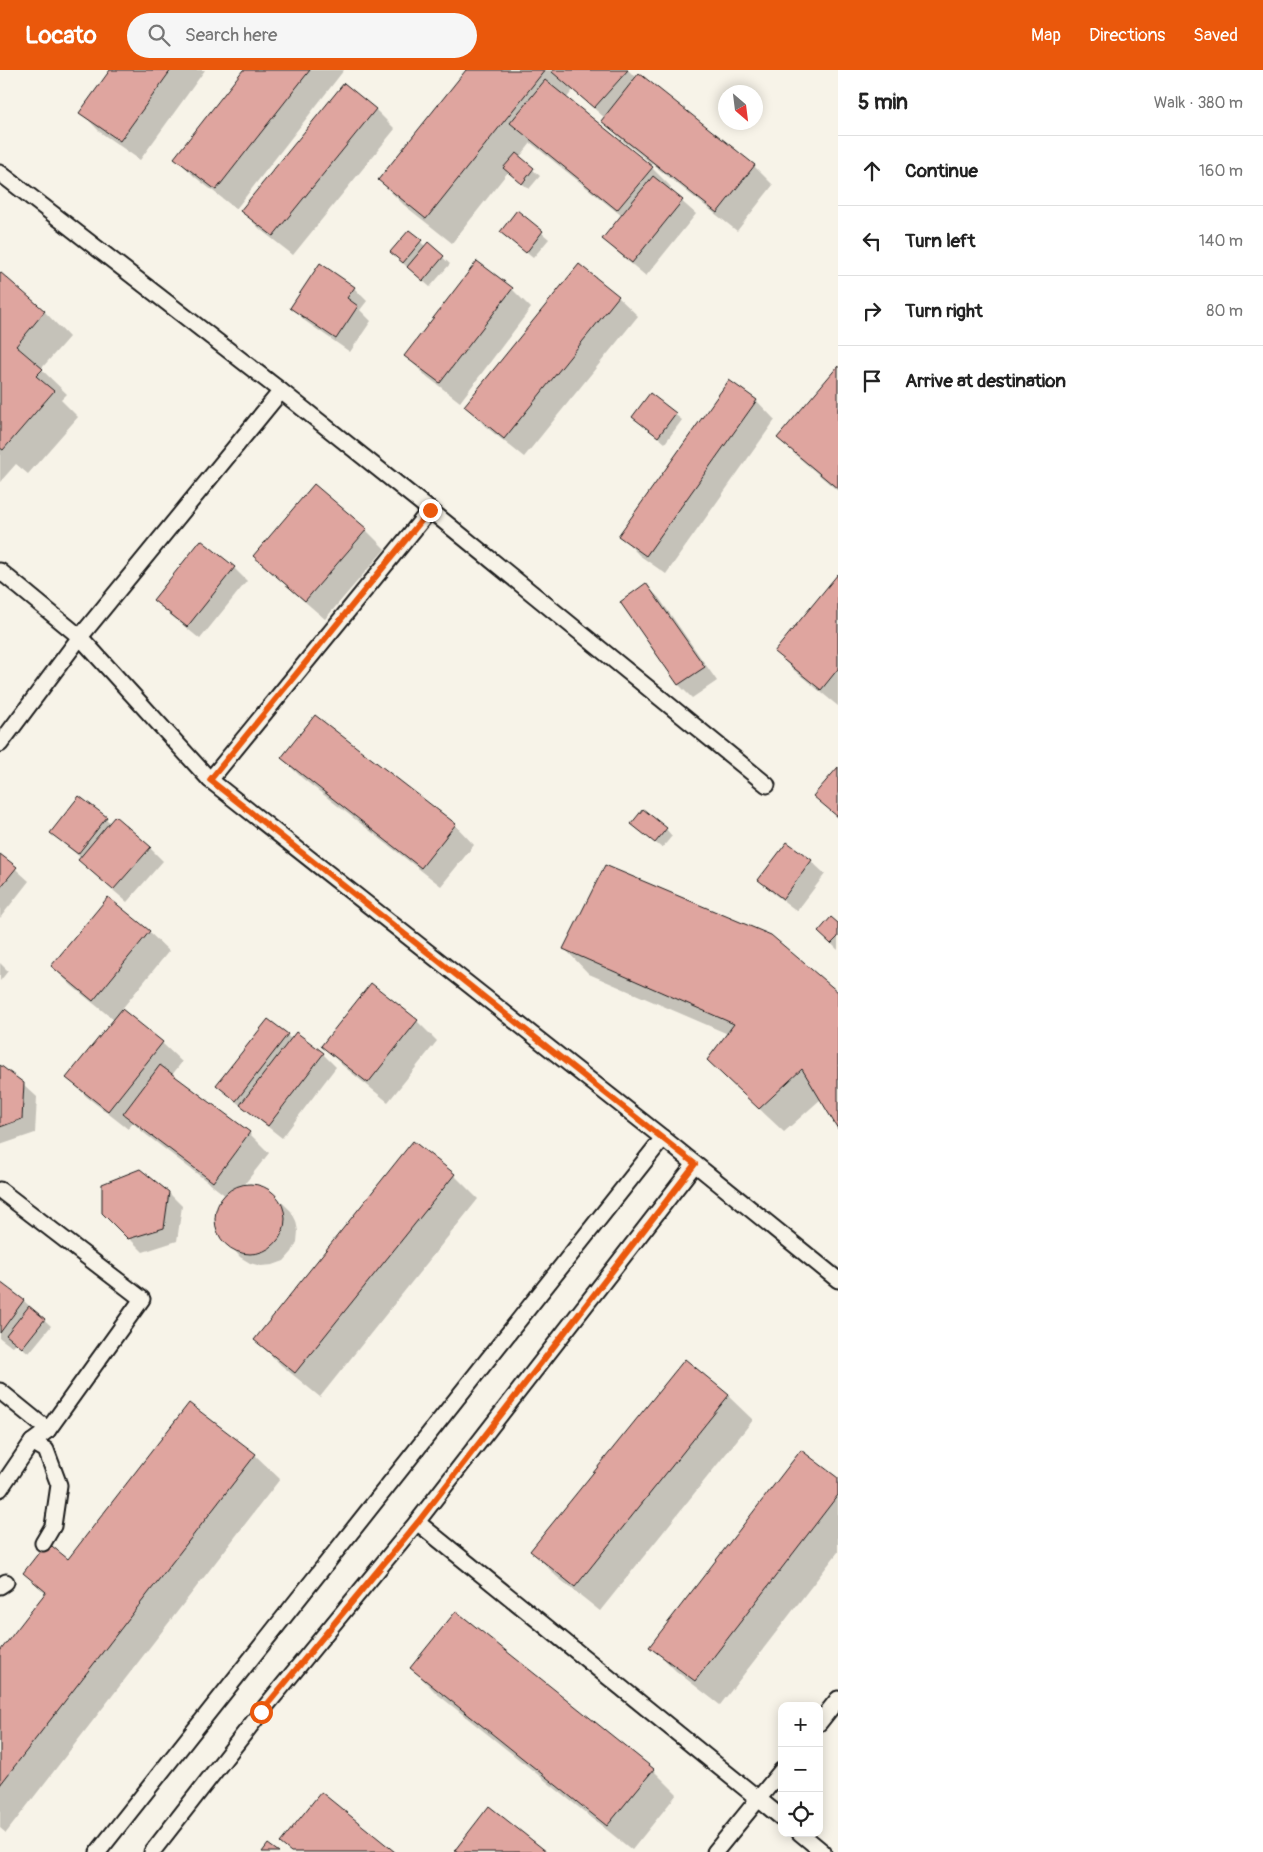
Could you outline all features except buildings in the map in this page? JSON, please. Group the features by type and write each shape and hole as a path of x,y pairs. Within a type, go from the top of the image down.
{"lane":[{"path":"0,173 281,391 766,784"},
{"path":"0,744 80,637 281,391"},
{"path":"210,780 430,510"},
{"path":"0,571 80,637 210,780 663,1138 838,1280"},
{"path":"98,1852 663,1138"},
{"path":"152,1852 261,1712 418,1522 695,1164"},
{"path":"0,1190 142,1300 48,1430 32,1442 0,1489"},
{"path":"0,1391 48,1430"},
{"path":"32,1442 46,1450 59,1486 53,1526 43,1543"},
{"path":"418,1522 778,1815"},
{"path":"823,1718 838,1699"},
{"path":"715,1852 778,1775"},
{"path":"805,1837 823,1852"}],"route":[{"path":"261,1712 418,1522 695,1164 210,780 430,510"}]}
